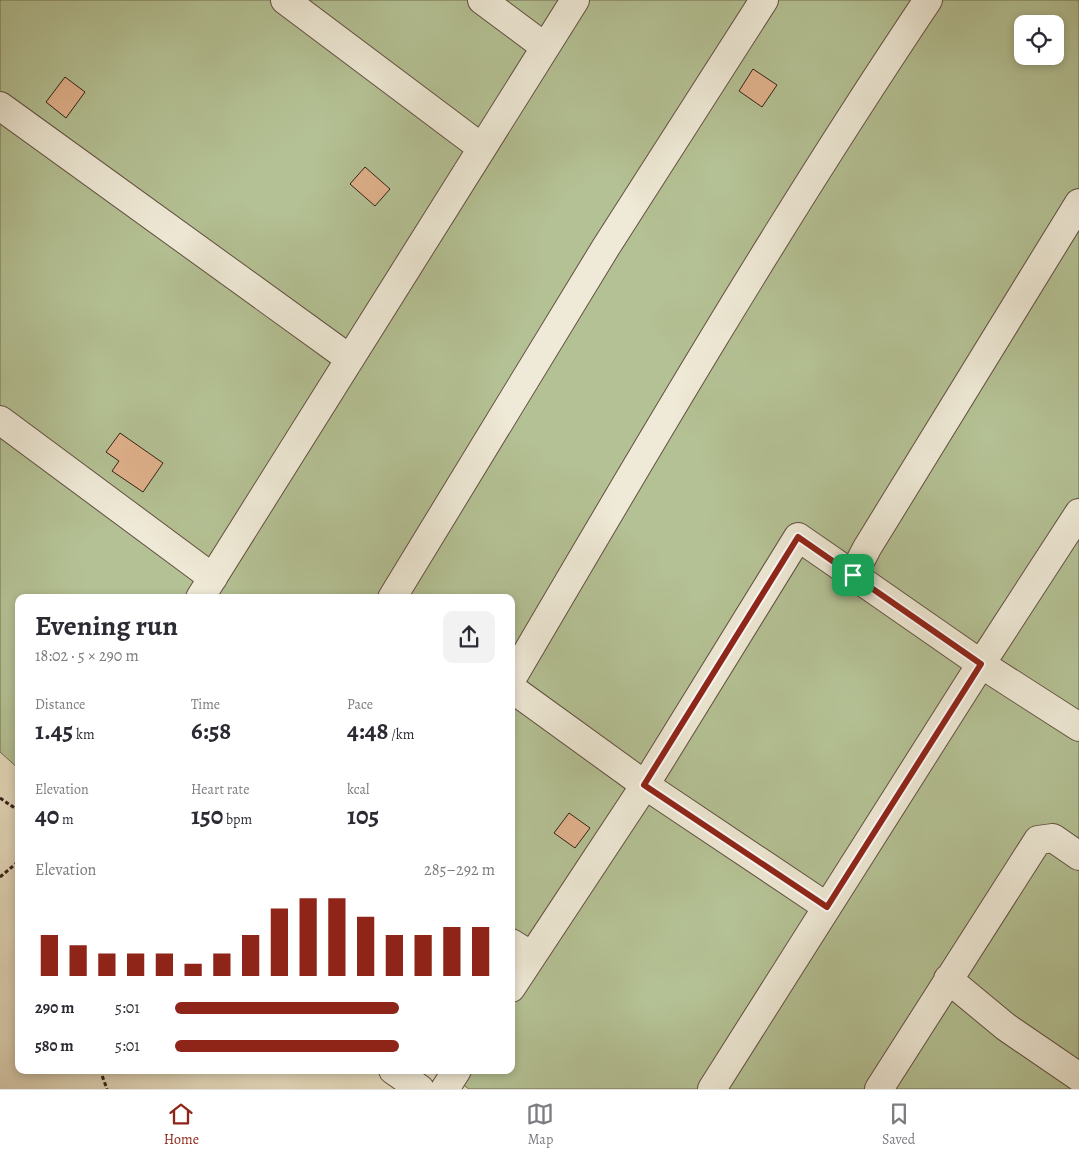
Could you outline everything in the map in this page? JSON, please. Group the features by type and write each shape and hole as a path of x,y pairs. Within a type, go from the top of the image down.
{"street":[{"path":"285,0 482,148"},
{"path":"482,0 545,48"},
{"path":"0,420 206,588 575,0"},
{"path":"394,594 606,247 764,0"},
{"path":"515,673 628,481 846,123 928,0"},
{"path":"0,106 350,359"},
{"path":"853,575 867,548 1079,204"},
{"path":"712,1089 1079,512"},
{"path":"515,974 522,950 644,785 798,537 981,664 1079,727"},
{"path":"515,691 644,785 827,907"},
{"path":"879,1089 1038,840 1053,838 1079,856"},
{"path":"948,979 1006,1027 1079,1077"},
{"path":"398,1074 420,1089"},
{"path":"445,1089 455,1074"}],"path":[{"path":"0,798 15,808"},
{"path":"0,877 15,864"},
{"path":"101,1074 107,1089"}],"green space":[{"path":"0,0 1079,0 1079,1089 469,1089 448,1074 515,1074 515,594 15,594 15,765 0,752"}],"building":[{"path":"753,69 777,85 762,107 739,91"},
{"path":"65,77 85,92 66,118 46,102"},
{"path":"365,167 390,189 375,206 350,184"},
{"path":"120,433 163,463 143,492 112,471 119,461 106,452"},
{"path":"569,813 590,828 575,848 554,833"}],"route":[{"path":"798,537 853,575 981,664 827,907 644,785 798,537"}]}
